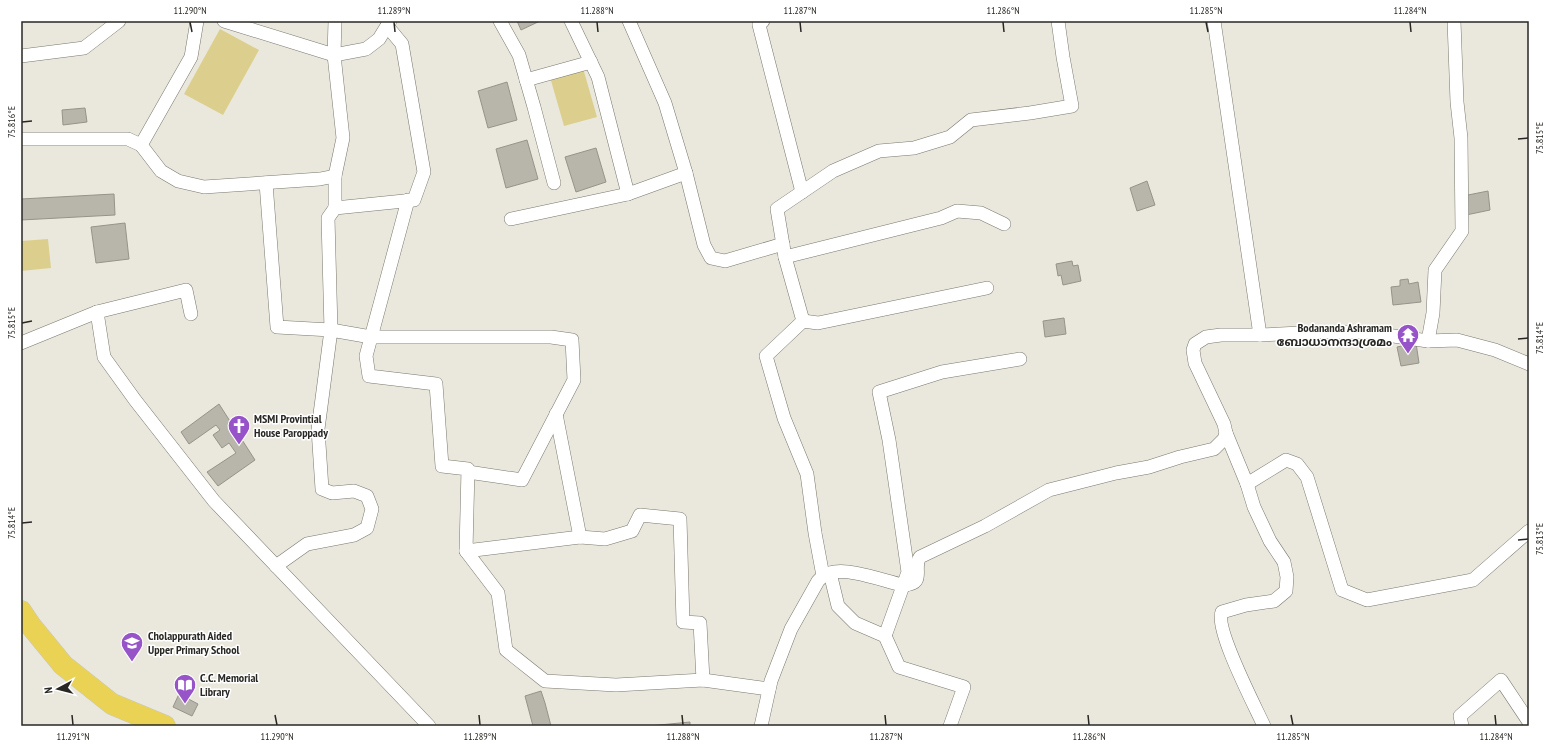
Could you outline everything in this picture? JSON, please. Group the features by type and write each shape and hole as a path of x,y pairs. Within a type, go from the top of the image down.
{"highway":[{"path":"21,611 31,626 63,665 112,704 164,726"}],"street":[{"path":"21,56 84,48 119,21"},
{"path":"141,145 191,57 197,21"},
{"path":"224,21 334,55 366,49 379,39 388,23 402,44 424,172 414,200 335,208"},
{"path":"276,566 307,544 354,536 367,528 372,509 366,496 354,491 332,493 322,489 318,428 331,330 328,218 335,208 335,176 343,138 334,55 335,21"},
{"path":"500,21 519,55 554,183"},
{"path":"571,21 598,77 628,194"},
{"path":"629,21 665,103 686,173 704,245 711,258 725,261 784,250 941,218 957,211 981,213 1004,224"},
{"path":"763,21 759,25 802,192"},
{"path":"803,321 784,250 777,209 833,171 879,151 914,148 950,137 971,120 1072,106 1058,21"},
{"path":"1214,21 1260,335"},
{"path":"1428,341 1433,313 1435,270 1462,231 1462,138 1457,102 1454,21"},
{"path":"526,80 591,62"},
{"path":"21,139 128,139 141,145 161,171 178,181 204,187 320,179 335,176"},
{"path":"511,219 628,194 686,173"},
{"path":"266,183 277,327 331,330 371,337 551,337 572,340 574,380 522,480 468,472 468,469 442,466 436,384 369,376 366,356 371,337 408,200"},
{"path":"803,321 818,323 987,288"},
{"path":"21,343 98,312 186,290 192,314"},
{"path":"98,312 104,357 135,400 214,501 429,726"},
{"path":"803,321 766,356 784,418 807,474 814,533 826,574 838,606 855,623 885,636 899,667 964,687 950,726"},
{"path":"1264,726 1225,640 1220,616 1222,612 1232,608 1274,601 1286,591 1287,577 1284,562 1270,541 1259,519 1247,484 1226,433 1224,424 1195,363 1193,350 1195,344 1206,337 1221,335 1366,332 1428,341 1457,340 1495,350 1529,364"},
{"path":"885,636 908,572 889,440 879,392 942,372 1020,359"},
{"path":"556,414 580,537"},
{"path":"761,726 771,681 791,629 818,581 826,574 835,571 862,574 903,585 910,585 918,576 918,560 920,557 985,526 1049,490 1116,473 1149,467 1180,457 1214,449 1224,439 1226,433"},
{"path":"1247,484 1286,460 1297,464 1307,477 1342,590 1367,600 1473,580 1529,531"},
{"path":"468,472 466,551 498,593 506,650 545,681 616,685 702,680 769,689"},
{"path":"466,551 580,537 605,539 632,531 640,515 680,519 683,622 700,623 702,680"},
{"path":"1462,726 1460,716 1501,680 1529,722"}],"shaded area":[{"path":"220,29 259,50 223,115 184,94"},
{"path":"581,61 597,117 564,126 548,70"},
{"path":"48,239 51,268 21,271 21,241"}],"building":[{"path":"517,21 540,21 521,30"},
{"path":"507,82 517,120 488,128 478,91"},
{"path":"85,108 87,122 63,125 62,110"},
{"path":"527,140 538,179 506,188 496,149"},
{"path":"596,148 606,182 576,192 565,157"},
{"path":"1147,181 1155,205 1137,211 1130,188"},
{"path":"1488,191 1490,210 1466,215 1463,196"},
{"path":"114,194 115,215 21,220 21,199"},
{"path":"125,223 129,259 96,263 91,227"},
{"path":"1072,261 1073,266 1078,265 1081,281 1063,285 1061,275 1058,276 1056,264"},
{"path":"1408,279 1409,284 1418,282 1421,302 1393,305 1391,287 1400,286 1400,280"},
{"path":"1064,318 1066,334 1045,337 1043,321"},
{"name":"Bodananda Ashramam ബോധാനന്ദാശ്രമം","path":"1416,343 1419,363 1401,366 1397,347"},
{"name":"MSMI Provintial House Paroppady","path":"219,404 255,460 218,486 207,472 236,453 229,443 222,448 213,435 220,430 216,425 189,444 181,432"},
{"path":"541,691 551,726 533,726 525,696"},
{"name":"C.C. Memorial Library","path":"179,694 198,704 192,716 173,707"},
{"path":"690,722 690,726 649,726"}],"place":[{"name":"Bodananda Ashramam ബോധാനന്ദാശ്രമം","path":"1408,354"},
{"name":"MSMI Provintial House Paroppady","path":"239,446"},
{"name":"Cholappurath Aided Upper Primary School","path":"132,662"},
{"name":"C.C. Memorial Library","path":"185,704"}]}
